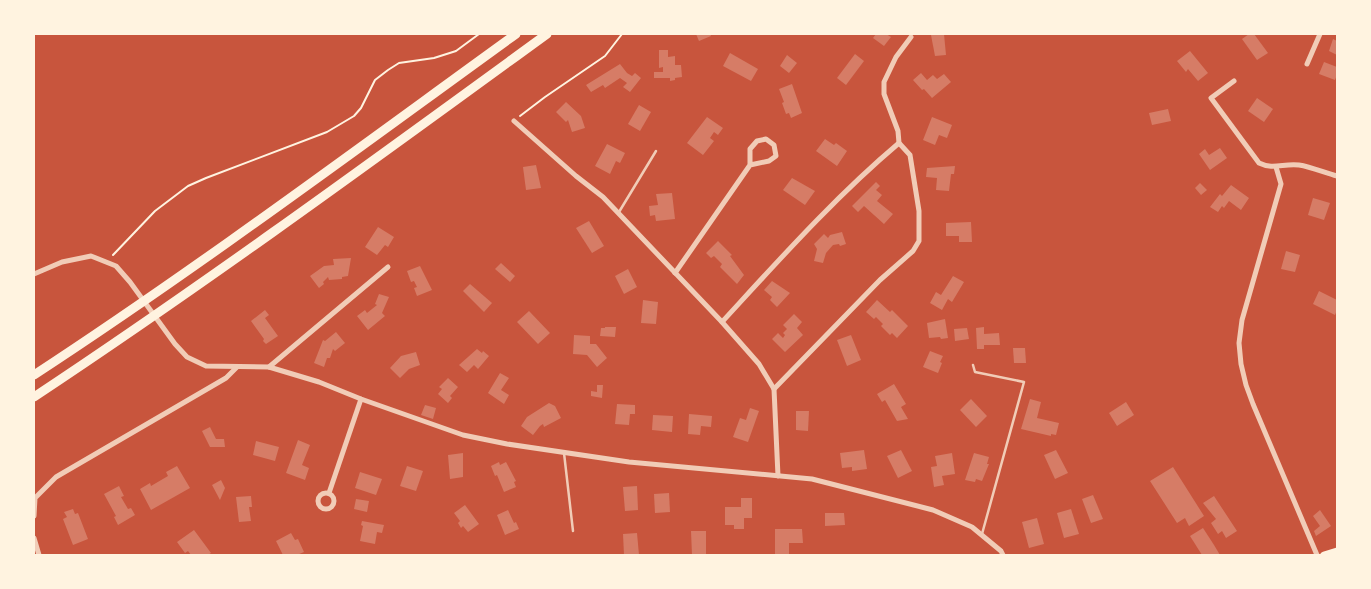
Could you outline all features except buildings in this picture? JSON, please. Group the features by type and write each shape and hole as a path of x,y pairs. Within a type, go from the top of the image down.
{"highway":[{"path":"34,375 110,326 516,34"},
{"path":"34,397 286,224 547,34"}],"main road":[{"path":"1324,555 1337,551"}],"street":[{"path":"1307,64 1320,34"},
{"path":"774,389 880,280 913,251 919,241 919,211 910,155 899,142 898,131 884,94 884,82 896,56 911,36"},
{"path":"1234,81 1211,98 1260,163 1276,167 1290,164 1302,165 1337,176"},
{"path":"514,121 576,176 603,197 722,322 759,364 774,389 778,476"},
{"path":"675,273 750,165 750,149 757,141 766,138 774,146 776,156 770,162 750,165"},
{"path":"722,322 797,241 871,166 899,142"},
{"path":"1276,167 1281,184 1242,320 1239,343 1241,364 1253,404 1317,555"},
{"path":"34,274 62,262 91,256 116,266 130,282 175,344 187,357 206,366 269,367 319,382 463,435 506,444 629,462 812,479 933,510 972,527 1001,551 1003,555"},
{"path":"269,367 388,268"},
{"path":"34,516 35,498 56,476 226,378 237,367"},
{"path":"329,493 361,399"},
{"path":"34,538 38,555"}],"lane":[{"path":"619,214 656,151"},
{"path":"973,365 975,372 1024,382 981,535"},
{"path":"564,453 573,531"}],"path":[{"path":"106,262 155,211 188,186 327,132 354,116 375,80 388,70 399,63 434,58 456,51 479,34"},
{"path":"514,121 545,97 605,56 622,34"}]}
